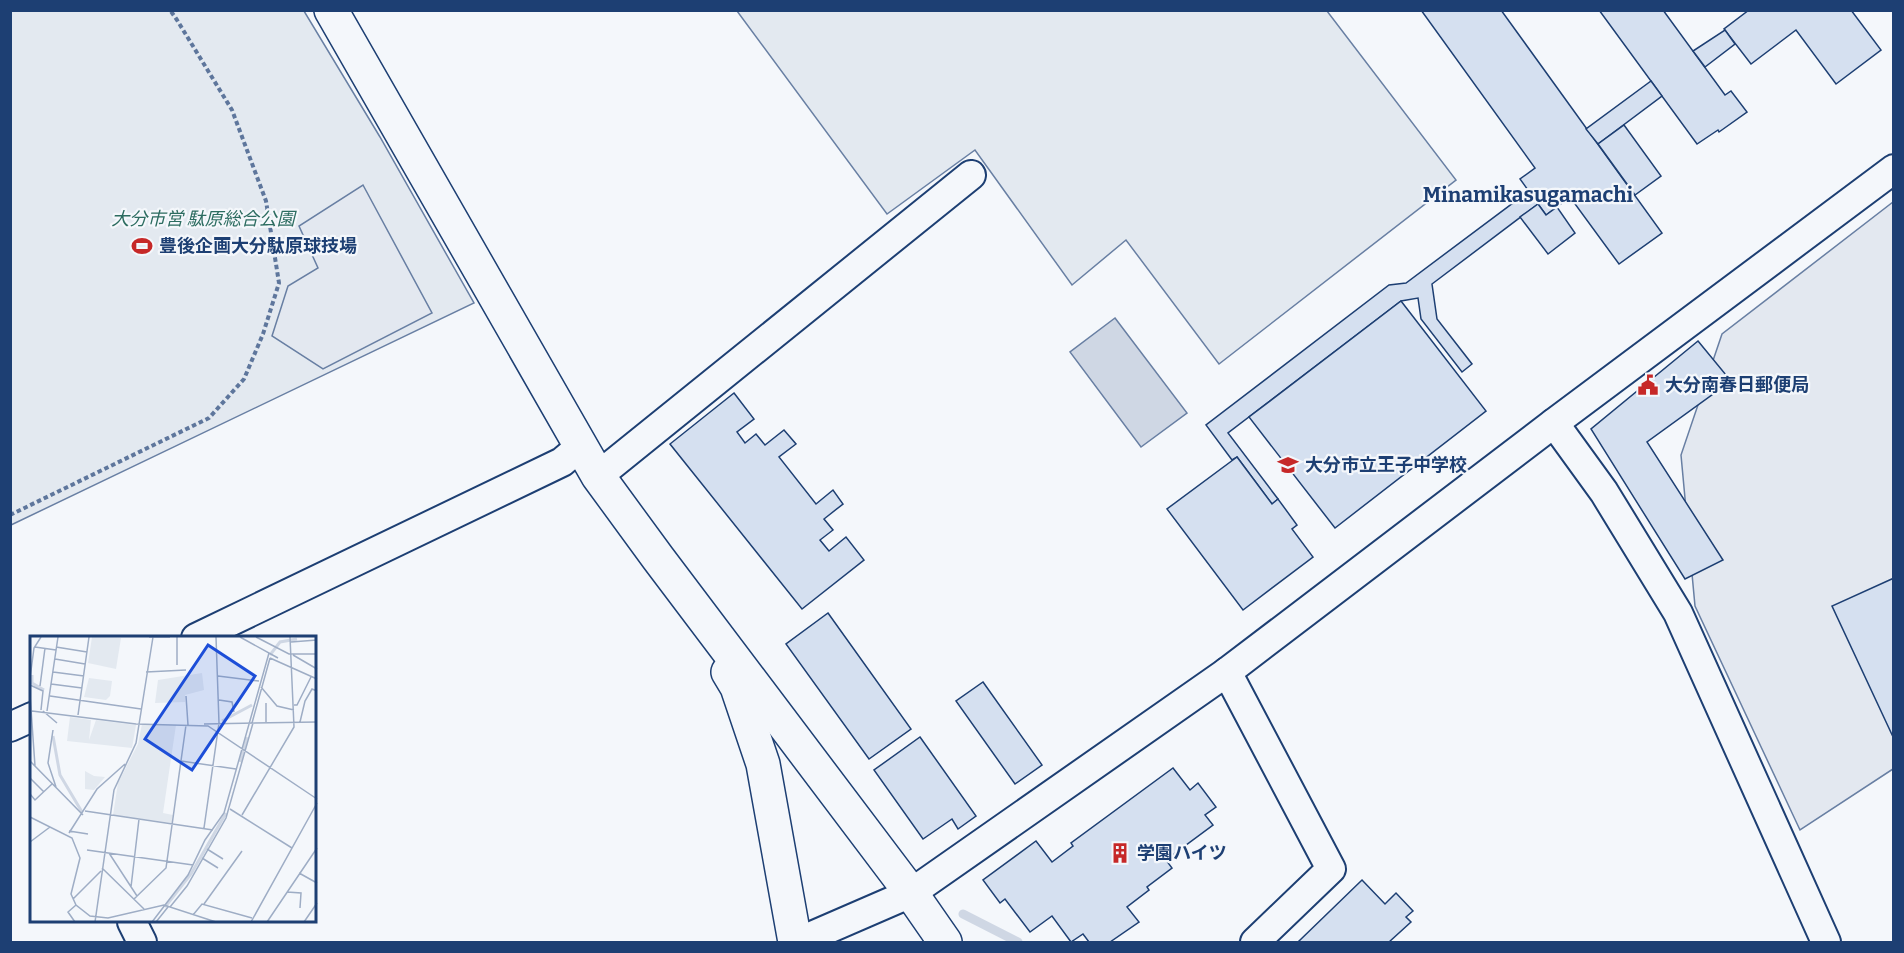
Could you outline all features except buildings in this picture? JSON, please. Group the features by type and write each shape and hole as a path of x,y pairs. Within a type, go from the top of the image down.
{"street":[{"path":"331,10 598,476 911,893 945,942"},
{"path":"658,558 736,687 763,764 797,942 911,893 1227,672 1893,169"},
{"path":"598,476 971,175"},
{"path":"1554,423 1604,492 1678,613 1826,942"},
{"path":"200,636 562,462 581,446"},
{"path":"1227,672 1331,869 1255,942"},
{"path":"10,727 30,718"},
{"path":"133,923 142,942"}],"path":[{"path":"10,515 209,418 244,379 266,324 279,283 266,201 232,110 170,10"}],"green space":[{"name":"大分市営 駄原総合公園","path":"11,11 304,11 380,137 474,303 11,525"},
{"path":"737,11 1327,11 1456,180 1219,364 1126,240 1072,285 975,150 887,214"}],"shaded area":[{"path":"363,185 432,313 323,369 272,336 288,286 318,268 299,226"},
{"path":"1893,202 1893,769 1800,830 1695,606 1681,455 1722,334"},
{"path":"1115,318 1187,413 1141,447 1070,352"}],"waterway":[{"path":"963,914 1018,942"}],"place":[{"name":"豊後企画大分駄原球技場","path":"142,246"},
{"name":"大分南春日郵便局","path":"1648,385"},
{"name":"大分市立王子中学校","path":"1288,465"},
{"name":"学園ハイツ","path":"1120,853"}],"district":[{"name":"Minamikasugamachi","path":"1528,195"}]}
